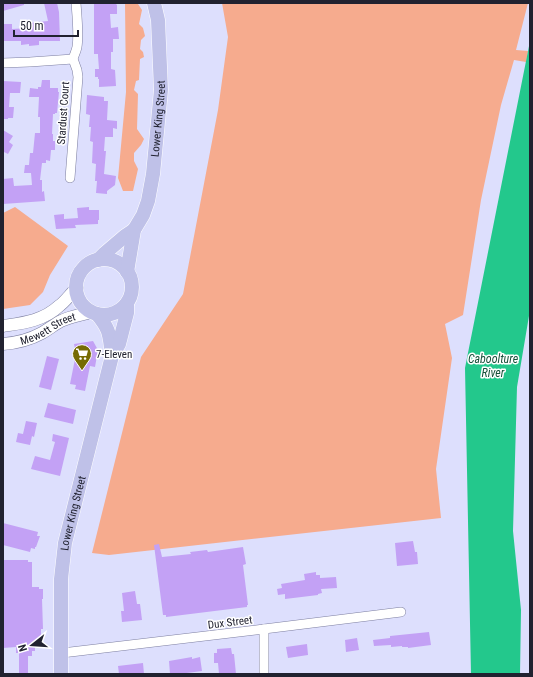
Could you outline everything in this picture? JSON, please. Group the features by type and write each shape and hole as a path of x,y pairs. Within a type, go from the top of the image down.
{"main road":[{"name":"Lower King Street","path":"127,272 134,230 143,215 151,189 161,90 158,20 154,3"},
{"name":"Lower King Street","path":"98,260 134,230"},
{"path":"94,313 104,315 117,312 123,308 131,295 131,279 122,266 115,262 98,260 85,267 80,273 77,288 78,295 85,308 94,313 104,322 110,332 112,356"},
{"name":"Mewett Street","path":"3,326 19,324 40,318 58,308 70,293 77,288"},
{"path":"112,356 119,344 127,313 127,303"},
{"name":"Mewett Street","path":"3,344 32,337 70,317 94,313"},
{"name":"Lower King Street","path":"61,674 61,579 65,543 112,356"}],"street":[{"name":"Stardust Court","path":"70,178 78,77 73,59 77,43 76,3"},
{"path":"3,63 73,59"},
{"name":"Dux Street","path":"62,653 264,630 401,612"},
{"path":"264,630 264,674"}],"shaded area":[{"path":"125,3 139,3 138,4 142,10 139,24 143,28 145,36 141,40 140,49 143,52 144,57 140,59 139,80 136,81 134,90 138,94 137,129 144,139 134,153 134,161 138,169 133,191 123,191 118,178 126,92"},
{"path":"222,3 528,3 516,50 528,51 526,62 514,60 501,105 481,200 463,315 445,324 452,358 436,469 441,518 109,555 92,553 141,357 183,294 218,110 228,37"},
{"path":"15,207 68,246 50,275 43,292 30,305 3,309 3,213"}],"water":[{"name":"Caboolture River","path":"530,41 530,310 517,387 513,531 521,610 520,674 471,674 465,368"}],"building":[{"path":"3,3 24,3 24,5 3,11"},
{"path":"44,3 57,3 59,12 60,41 39,41 39,45 29,46 29,44 21,45 21,41 3,41 3,24 12,24 12,29 28,28 28,23 48,21"},
{"path":"94,3 116,3 117,5 117,14 110,14 111,28 118,27 119,39 113,39 113,52 111,52 111,69 115,70 116,86 99,87 99,79 98,77 95,77 95,69 99,69 98,54 94,54"},
{"path":"42,80 50,80 50,88 58,88 59,92 57,113 53,114 52,134 53,141 55,141 55,150 51,150 50,161 46,160 46,163 42,163 40,180 42,180 42,192 44,191 45,201 3,204 3,179 13,178 14,186 32,185 31,173 24,173 25,165 29,165 30,153 33,153 35,133 40,133 40,117 38,117 39,97 29,97 30,88 38,89 38,87 41,87"},
{"path":"3,81 21,82 20,93 10,93 9,107 14,107 13,118 8,119 3,119"},
{"path":"87,95 104,97 104,101 108,101 107,120 117,121 117,129 113,128 113,137 105,137 104,151 106,151 104,174 116,176 115,185 107,191 107,194 96,193 96,164 92,163 93,142 90,141 90,115 86,114"},
{"path":"3,130 13,136 9,142 13,145 8,154 4,152 3,154"},
{"path":"89,207 89,210 99,210 98,224 75,225 76,228 56,229 54,215 64,214 64,219 78,218 77,208"},
{"path":"93,341 98,350 95,367 90,366 85,391 75,389 76,385 70,384 76,354 74,344"},
{"path":"47,356 59,359 51,390 39,387"},
{"path":"48,403 76,410 73,424 44,417"},
{"path":"26,421 37,423 34,437 32,436 30,445 16,442 18,433 23,434"},
{"path":"53,434 69,438 60,476 31,469 35,456 50,460 55,442 52,441"},
{"path":"3,523 38,532 37,536 40,536 35,549 31,548 30,552 3,545"},
{"path":"413,541 415,552 417,552 418,564 397,566 395,543"},
{"path":"159,544 162,557 191,554 190,552 207,550 208,552 243,547 246,564 243,565 247,607 166,617 166,615 163,615 154,545"},
{"path":"3,560 28,560 28,562 32,562 32,587 39,587 39,589 43,589 43,629 41,629 41,647 35,647 35,651 32,651 32,656 28,656 28,674 19,674 19,653 16,653 16,647 3,648"},
{"path":"316,572 316,575 320,575 320,578 336,577 337,588 321,589 322,593 318,595 285,599 285,594 278,595 277,589 282,588 281,584 305,580 304,574"},
{"path":"135,591 137,604 140,604 142,620 122,622 121,611 124,611 122,593"},
{"path":"429,632 431,645 408,648 402,646 391,647 391,645 374,646 373,640 390,638 390,636"},
{"path":"357,638 359,650 346,652 345,640"},
{"path":"307,644 308,655 288,658 286,647"},
{"path":"231,648 232,654 234,654 236,674 219,674 218,663 214,663 214,653 217,653 217,649"},
{"path":"192,657 192,659 200,657 202,671 170,674 169,661"},
{"path":"143,663 144,674 119,674 118,666"}],"place":[{"name":"7-Eleven","path":"82,371"}]}
